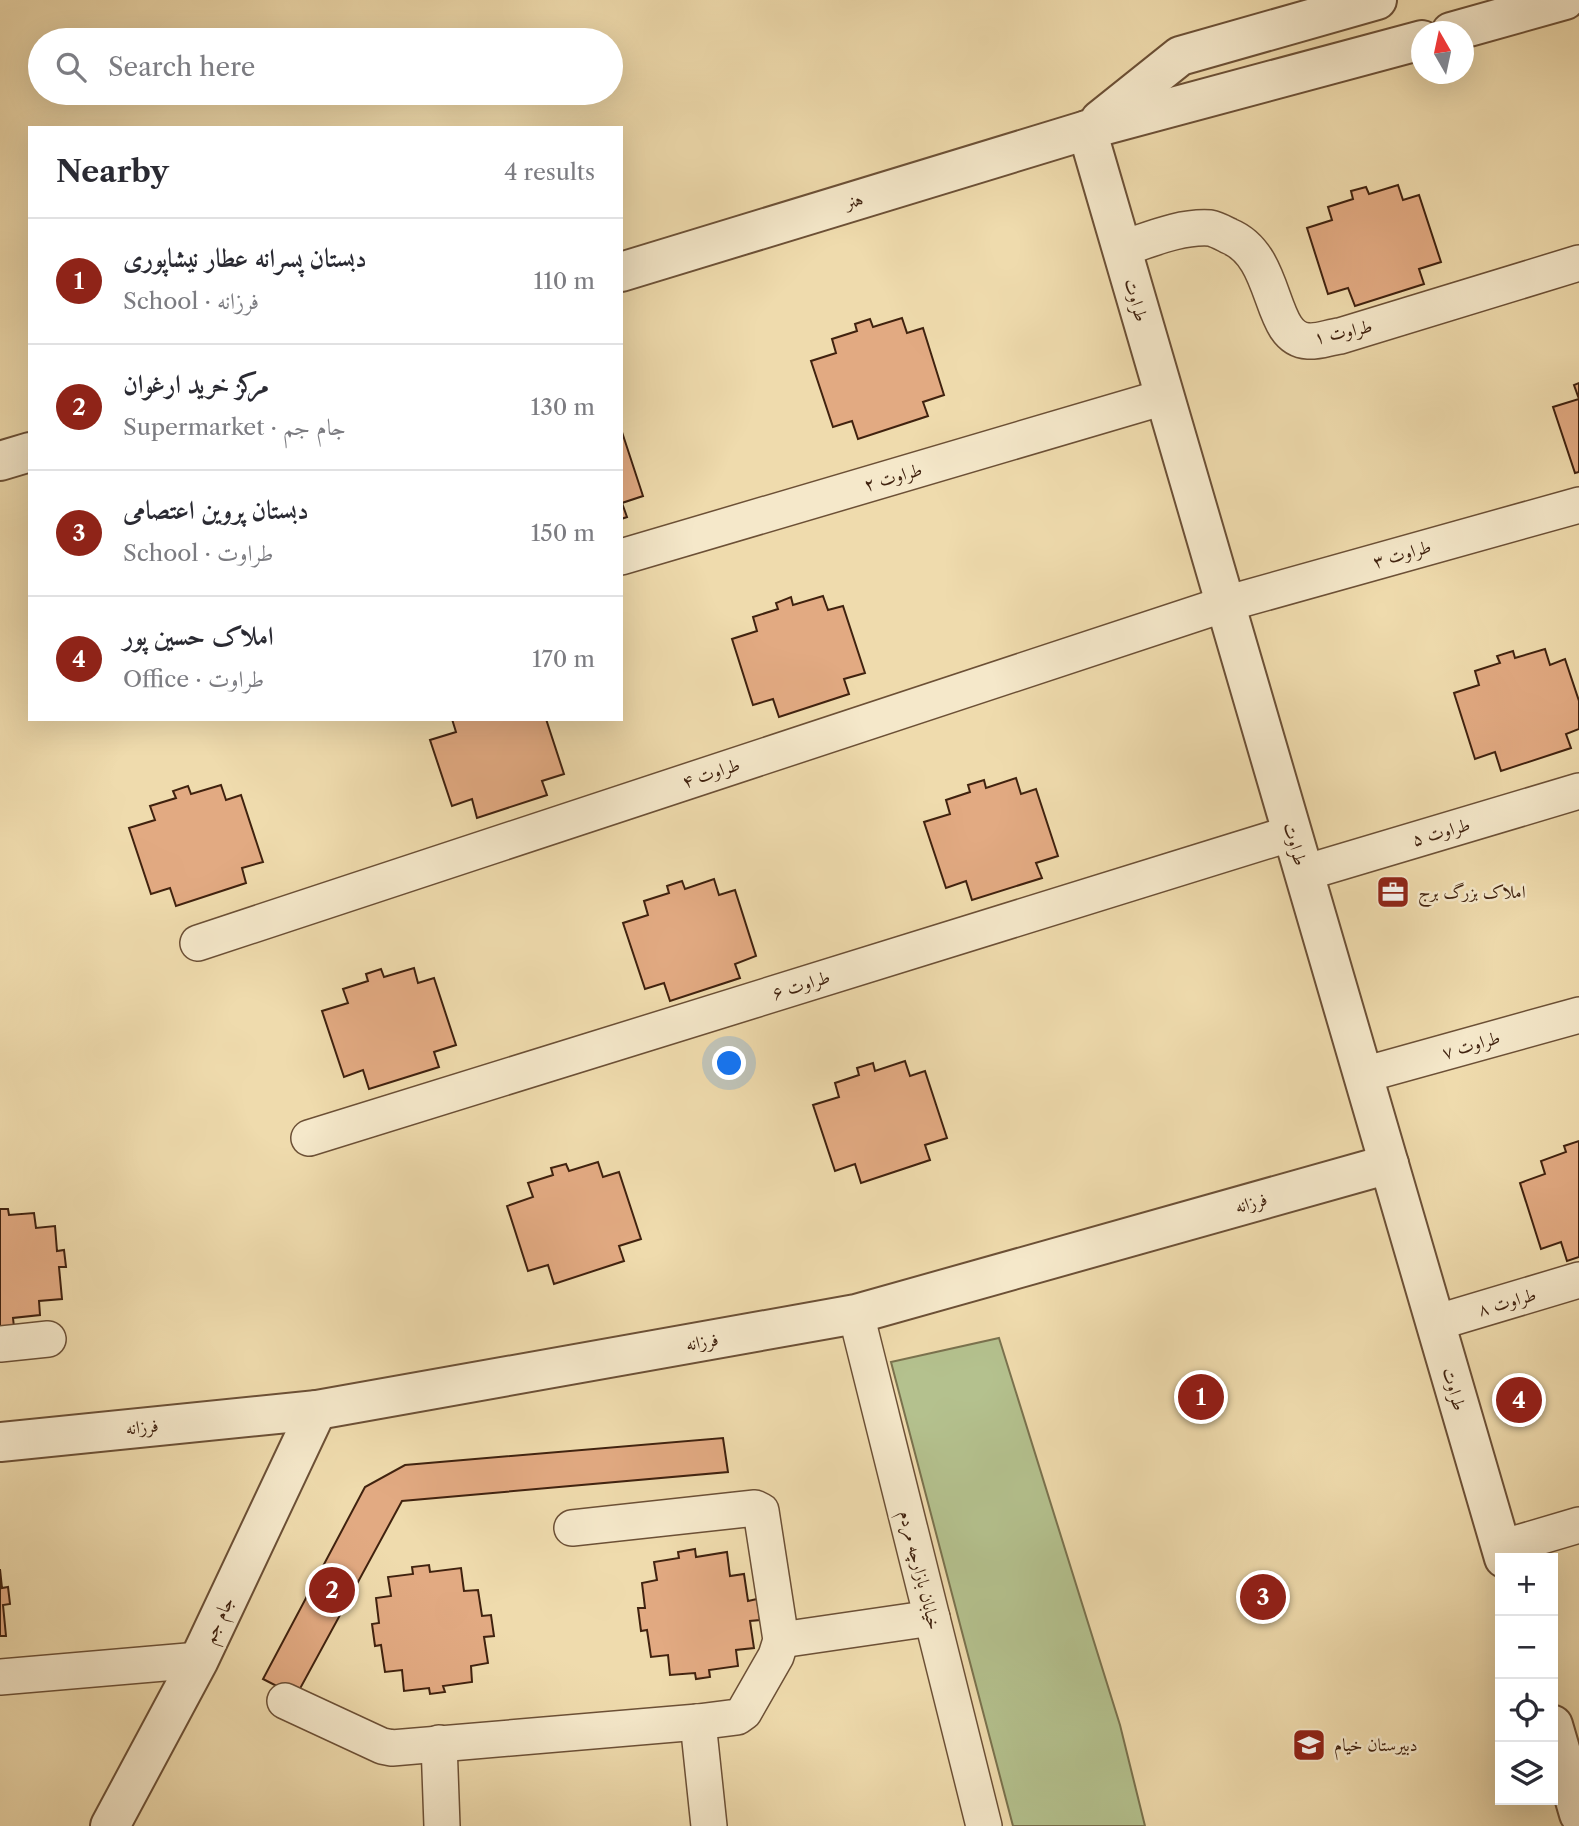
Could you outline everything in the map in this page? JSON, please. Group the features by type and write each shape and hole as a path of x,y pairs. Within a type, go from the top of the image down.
{"street":[{"name":"هنر","path":"1087,130 1180,56 1377,0"},
{"path":"1474,26 1565,0"},
{"name":"هنر","path":"623,271 1087,130 1411,43"},
{"name":"طراوت","path":"1087,130 1502,1553"},
{"name":"طراوت ۱","path":"1121,249 1181,230 1212,228 1243,242 1264,269 1281,323 1291,335 1307,341 1340,336 1579,263"},
{"name":"طراوت ۲","path":"623,556 1164,397"},
{"path":"0,461 28,453"},
{"name":"طراوت ۳","path":"1225,604 1579,505"},
{"name":"طراوت ۴","path":"198,943 1225,604"},
{"name":"طراوت ۵","path":"1304,873 1579,791"},
{"name":"طراوت ۶","path":"309,1138 1292,833"},
{"name":"طراوت ۷","path":"1363,1075 1579,1014"},
{"name":"فرزانه","path":"0,1442 317,1410 856,1314 1389,1164"},
{"name":"طراوت ۸","path":"1435,1323 1579,1280"},
{"name":"خیابان بازارچه مردم","path":"856,1314 984,1826"},
{"path":"0,1344 48,1339"},
{"name":"جام جم","path":"110,1826 199,1660 317,1410"},
{"path":"285,1701 382,1746 402,1748 698,1722 737,1717 744,1712 776,1656 781,1640 761,1511 755,1508 572,1528"},
{"path":"1502,1553 1579,1525"},
{"path":"781,1640 932,1618"},
{"path":"0,1677 199,1660"},
{"path":"698,1722 709,1826"},
{"path":"1558,1742 1578,1810"},
{"path":"439,1743 442,1826"}],"green space":[{"path":"999,1338 1120,1725 1145,1826 1013,1826 891,1362"}],"building":[{"path":"1398,185 1403,200 1419,195 1441,262 1419,269 1424,284 1355,306 1348,288 1328,294 1307,228 1332,220 1328,207 1353,199 1351,191 1366,187 1369,194"},
{"path":"902,318 907,333 923,328 944,395 923,402 928,416 858,439 852,421 833,427 811,361 836,353 832,339 857,331 855,324 870,319 873,327"},
{"path":"1579,383 1579,399 1574,385"},
{"path":"1579,399 1579,472 1575,473 1553,407"},
{"path":"623,435 643,496 623,503"},
{"path":"823,596 828,610 843,606 865,673 844,679 849,694 779,717 773,699 753,705 732,639 757,631 753,617 778,609 776,603 791,597 793,605"},
{"path":"1545,649 1550,665 1565,659 1579,701 1579,729 1566,734 1571,748 1501,771 1495,752 1475,759 1454,693 1479,685 1475,671 1500,663 1497,656 1513,651 1515,658"},
{"path":"453,721 547,721 564,774 542,781 547,795 477,818 472,799 452,806 430,740 456,732"},
{"path":"1016,778 1021,794 1036,789 1058,856 1036,863 1042,878 972,900 966,881 946,888 924,822 950,814 946,800 970,792 968,785 984,780 986,788"},
{"path":"221,785 226,800 241,795 263,862 242,868 246,883 176,906 170,888 151,894 129,828 155,820 150,806 176,798 173,791 188,786 191,794"},
{"path":"714,879 719,895 735,890 756,956 735,964 740,978 670,1001 664,983 645,989 623,923 648,915 644,901 669,893 667,886 682,881 685,889"},
{"path":"414,968 418,983 434,978 456,1045 434,1052 439,1067 369,1089 363,1070 344,1077 322,1011 348,1003 343,989 368,981 366,974 381,969 384,977"},
{"path":"905,1061 910,1076 925,1071 947,1138 925,1145 930,1160 861,1183 855,1164 835,1171 813,1105 839,1097 835,1083 859,1075 857,1068 873,1063 875,1071"},
{"path":"1579,1141 1579,1257 1567,1261 1561,1242 1541,1249 1520,1183 1545,1174 1541,1161 1566,1152 1564,1146"},
{"path":"598,1162 603,1177 619,1172 641,1239 619,1246 624,1261 554,1284 548,1265 528,1271 507,1206 533,1197 528,1183 553,1175 551,1168 566,1164 569,1171"},
{"path":"0,1209 8,1209 9,1215 34,1213 36,1228 55,1226 57,1251 64,1250 66,1267 59,1267 62,1299 39,1301 40,1315 13,1318 14,1327 0,1329"},
{"path":"723,1438 728,1472 402,1501 296,1696 263,1679 365,1487 405,1465"},
{"path":"695,1549 696,1557 727,1552 730,1576 744,1574 748,1601 757,1599 760,1620 750,1621 754,1648 736,1650 738,1666 709,1670 710,1677 696,1679 695,1673 670,1675 668,1655 651,1657 647,1630 641,1631 638,1608 645,1608 642,1583 657,1580 654,1562 679,1558 678,1552"},
{"path":"429,1565 430,1572 461,1568 464,1591 478,1590 482,1616 491,1615 494,1636 484,1637 488,1663 471,1666 472,1682 443,1686 445,1692 430,1694 429,1688 404,1691 402,1670 385,1672 381,1645 375,1646 372,1624 379,1623 376,1598 391,1596 388,1577 413,1574 412,1567"},
{"path":"0,1569 2,1588 8,1587 10,1604 3,1605 6,1636 0,1636"}],"place":[{"name":"املاک بزرگ برج","path":"1393,892"},
{"name":"دبستان پسرانه عطار نیشاپوری","path":"1201,1397"},
{"name":"املاک حسین پور","path":"1519,1400"},
{"name":"مرکز خرید ارغوان","path":"332,1590"},
{"name":"دبستان پروین اعتصامی","path":"1263,1597"},
{"name":"دبیرستان خیام","path":"1309,1745"}]}
